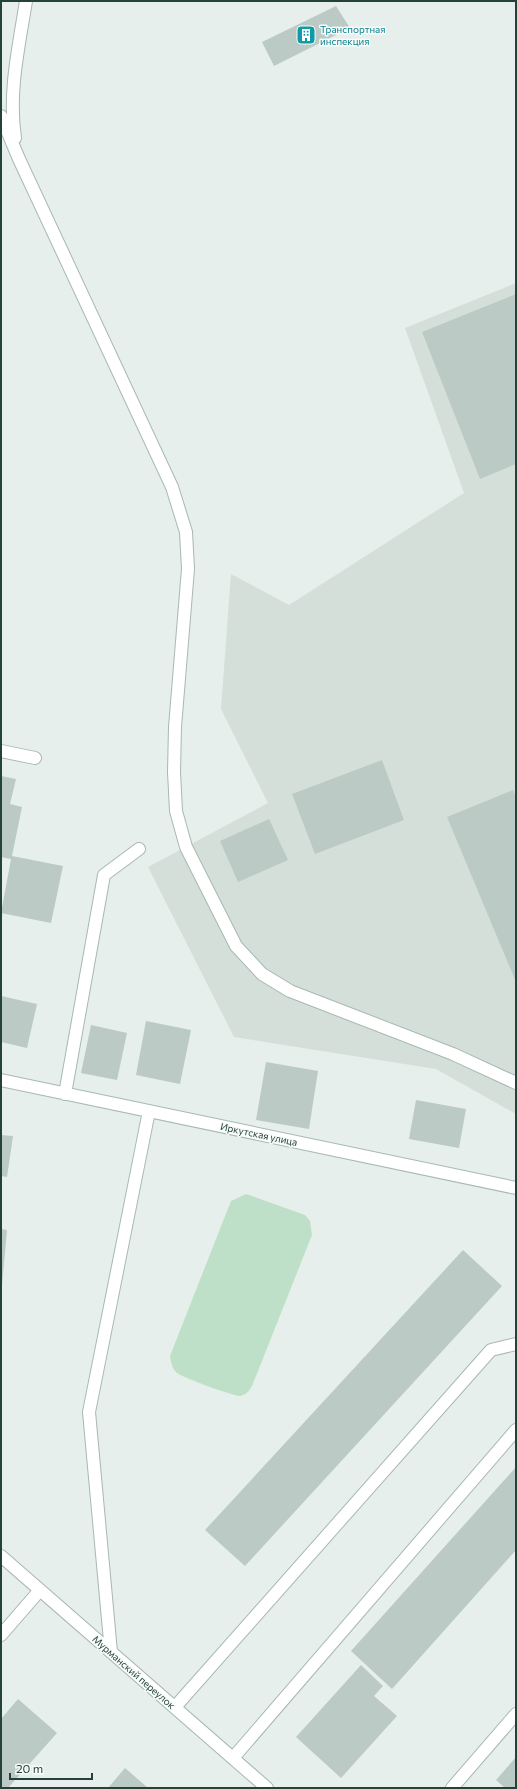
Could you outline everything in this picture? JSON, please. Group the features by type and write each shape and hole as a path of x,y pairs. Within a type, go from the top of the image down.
{"street":[{"path":"19,159 12,120 12,96 26,1"},
{"path":"1,116 19,159 172,487 186,532 188,569 175,727 174,772 176,811 186,847 236,946 262,974 290,991 453,1054 516,1083"},
{"path":"1,751 35,758"},
{"path":"65,1094 104,876 139,849"},
{"name":"Иркутская улица","path":"1,1080 516,1188"},
{"path":"111,1652 89,1412 149,1111"},
{"path":"175,1707 491,1350 516,1344"},
{"path":"233,1758 516,1430"},
{"name":"Мурманский переулок","path":"1,1556 233,1758 262,1786"},
{"path":"1,1635 40,1590"},
{"path":"452,1788 516,1714"}],"shaded area":[{"path":"516,283 516,1114 436,1069 234,1037 148,867 268,803 221,709 231,574 289,605 464,493 405,328"}],"green space":[{"path":"246,1194 305,1215 310,1221 312,1235 252,1386 244,1395 240,1396 208,1386 177,1373 171,1363 170,1356 231,1201"}],"building":[{"name":"Транспортная инспекция","path":"336,6 350,28 274,66 262,42"},
{"path":"516,294 516,464 480,479 422,332"},
{"path":"382,760 404,820 315,854 292,794"},
{"path":"1,776 16,779 10,804 22,807 12,856 63,866 51,923 1,913 11,859 1,857"},
{"path":"513,790 516,797 516,982 447,817"},
{"path":"269,819 288,860 238,882 220,841"},
{"path":"1,996 37,1004 27,1048 1,1042"},
{"path":"146,1021 191,1030 180,1084 136,1075"},
{"path":"91,1025 127,1033 117,1080 81,1073"},
{"path":"266,1062 318,1071 309,1129 256,1120"},
{"path":"416,1100 466,1109 459,1148 409,1139"},
{"path":"1,1135 13,1136 7,1177 1,1176"},
{"path":"1,1229 7,1230 2,1285 1,1285"},
{"path":"463,1250 502,1286 245,1566 205,1530"},
{"path":"516,1467 516,1550 392,1689 351,1651"},
{"path":"361,1665 383,1686 374,1696 397,1716 341,1778 296,1737"},
{"path":"18,1699 57,1733 8,1788 1,1788 1,1719"},
{"path":"516,1757 516,1788 505,1788 496,1780"},
{"path":"125,1768 148,1788 108,1788"}],"place":[{"name":"Транспортная инспекция","path":"306,35"}]}
